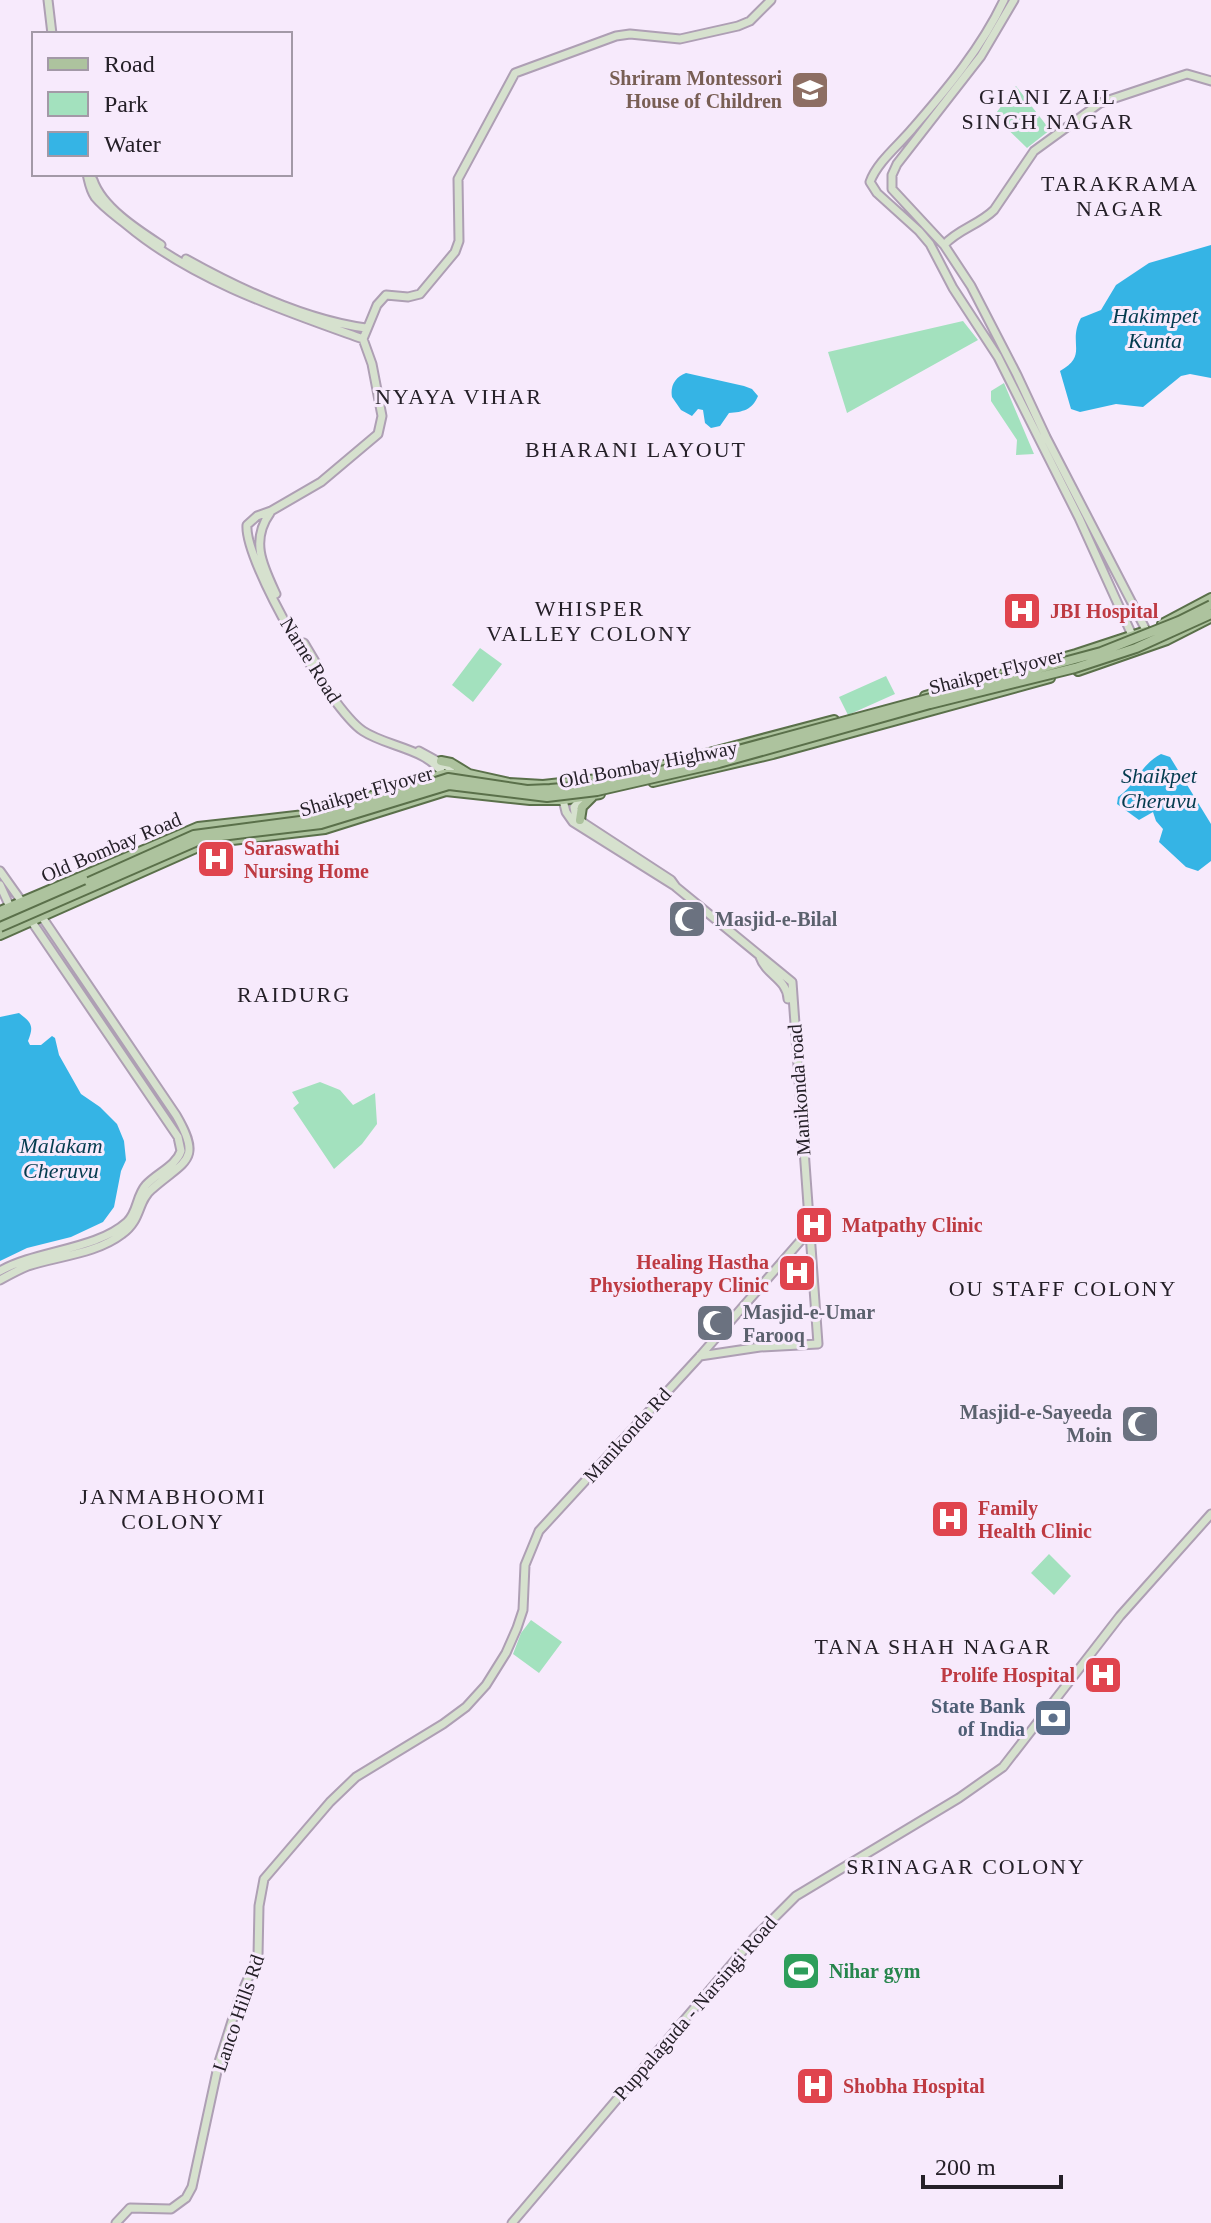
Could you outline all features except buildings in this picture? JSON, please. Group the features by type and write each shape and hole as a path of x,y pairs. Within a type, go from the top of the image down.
{"main road":[{"name":"Old Bombay Highway","path":"565,784 649,769 1081,653 1177,617 1211,598"},
{"name":"Shaikpet Flyover","path":"0,919 194,835 323,818 448,778 527,790 614,782 722,756 1086,656 1145,636 1211,605"},
{"name":"Old Bombay Highway","path":"0,935 207,843 325,829 427,795 456,791 530,800 563,800 700,773 1084,669 1167,640 1211,616"},
{"name":"Shaikpet Flyover","path":"0,927 195,842 321,824 449,785 547,797 597,791 719,763 930,704 1075,668 1136,648 1211,616"},
{"path":"1081,653 1084,669"},
{"path":"796,729 799,747"},
{"path":"441,761 469,774"},
{"name":"Old Bombay Road","path":"0,911 198,827 313,814 443,774 469,774 509,783 565,784"},
{"path":"580,820 582,807 596,795"}],"street":[{"path":"51,0 54,32"},
{"path":"89,176 92,192 106,208 176,260 277,308 363,339 377,305 386,295 408,297 420,294 455,252 459,241 458,179 515,73 616,36 630,34 680,39 738,26 750,21 771,0"},
{"path":"1004,0 960,71 879,166 870,182 877,193 930,244 953,288 1014,376 1146,630"},
{"path":"1014,0 981,56 905,152 892,175 892,189 944,245 971,286 1132,635"},
{"path":"944,245 994,210 1033,152 1044,141 1100,103 1187,74 1211,81"},
{"path":"90,176 107,202 141,231 181,257 288,307 343,325 366,328"},
{"name":"Narne Road","path":"363,339 372,364 382,428 346,463 303,493 257,516 247,525 247,538 251,554 293,634 338,706 363,731 428,760 443,774"},
{"name":"Narne Road","path":"271,511 259,533 263,566 291,621 341,704 364,727 441,761 454,773"},
{"path":"1095,554 1106,549"},
{"path":"454,773 456,791"},
{"path":"580,820 573,811 582,797"},
{"name":"Manikonda road","path":"563,800 573,822 676,887"},
{"name":"Manikonda road","path":"580,820 671,880 760,957 763,965 784,979 788,989 816,1344 760,1347 700,1356"},
{"path":"0,871 22,902"},
{"path":"0,885 10,907"},
{"path":"42,917 187,1134 190,1151 184,1163 146,1189"},
{"path":"0,1280 25,1267 113,1241 133,1220 146,1189 180,1156 178,1137 32,922"},
{"path":"0,1271 25,1259 108,1233 133,1220"},
{"name":"Manikonda Rd","path":"502,1661 522,1615 525,1565 539,1531 700,1356 802,1239 809,1239"},
{"name":"Puppalaguda - Narsingi Road","path":"512,2223 753,1939 789,1902 998,1772 1120,1616 1211,1514"},
{"name":"Lanco Hills Rd","path":"116,2223 130,2208 171,2209 189,2193 219,2062 239,1999 258,1956 259,1906 264,1879 346,1785 466,1707 502,1661"}],"green space":[{"path":"1016,86 1050,130 1027,148 994,116"},
{"path":"963,321 978,340 847,413 828,352"},
{"path":"1004,383 1034,454 1016,455 1017,440 991,401 991,391"},
{"path":"480,648 502,664 473,702 452,685"},
{"path":"886,676 895,694 848,715 839,697"},
{"path":"320,1082 340,1090 353,1105 375,1093 377,1124 362,1144 334,1169 293,1108 299,1103 292,1092"},
{"path":"1049,1554 1071,1576 1054,1595 1031,1573"},
{"path":"531,1620 562,1642 539,1673 513,1654 521,1633"}],"water":[{"name":"Hakimpet Kunta","path":"1211,245 1211,378 1190,374 1181,376 1143,407 1116,404 1080,412 1071,409 1060,371 1069,365 1076,354 1077,327 1081,318 1101,310 1116,285 1149,263"},
{"path":"686,373 744,386 758,396 750,407 729,413 720,426 711,428 705,423 703,410 698,409 692,416 681,410 672,397 674,382"},
{"name":"Shaikpet Cheruvu","path":"1161,754 1170,757 1211,824 1211,861 1198,871 1186,867 1159,842 1163,829 1153,812 1139,820 1117,804 1118,797"},
{"name":"Malakam Cheruvu","path":"19,1013 31,1025 30,1045 41,1045 52,1036 55,1038 59,1055 81,1094 117,1124 124,1141 126,1160 114,1207 103,1222 71,1237 27,1248 0,1261 0,1017"}],"place":[{"name":"Shriram Montessori House of Children","path":"810,90"},
{"name":"JBI Hospital","path":"1022,611"},
{"name":"Saraswathi Nursing Home","path":"216,859"},
{"name":"Masjid-e-Bilal","path":"687,919"},
{"name":"Matpathy Clinic","path":"814,1225"},
{"name":"Healing Hastha Physiotherapy Clinic","path":"797,1273"},
{"name":"Masjid-e-Umar Farooq","path":"715,1323"},
{"name":"Masjid-e-Sayeeda Moin","path":"1140,1424"},
{"name":"Family Health Clinic","path":"950,1519"},
{"name":"Prolife Hospital","path":"1103,1675"},
{"name":"State Bank of India","path":"1053,1718"},
{"name":"Nihar gym","path":"801,1971"},
{"name":"Shobha Hospital","path":"815,2086"}],"district":[{"name":"GIANI ZAIL SINGH NAGAR","path":"1048,108"},
{"name":"TARAKRAMA NAGAR","path":"1120,196"},
{"name":"NYAYA VIHAR","path":"459,396"},
{"name":"BHARANI LAYOUT","path":"636,449"},
{"name":"WHISPER VALLEY COLONY","path":"590,620"},
{"name":"RAIDURG","path":"294,994"},
{"name":"OU STAFF COLONY","path":"1063,1288"},
{"name":"JANMABHOOMI COLONY","path":"173,1508"},
{"name":"TANA SHAH NAGAR","path":"933,1646"},
{"name":"SRINAGAR COLONY","path":"966,1866"}]}
